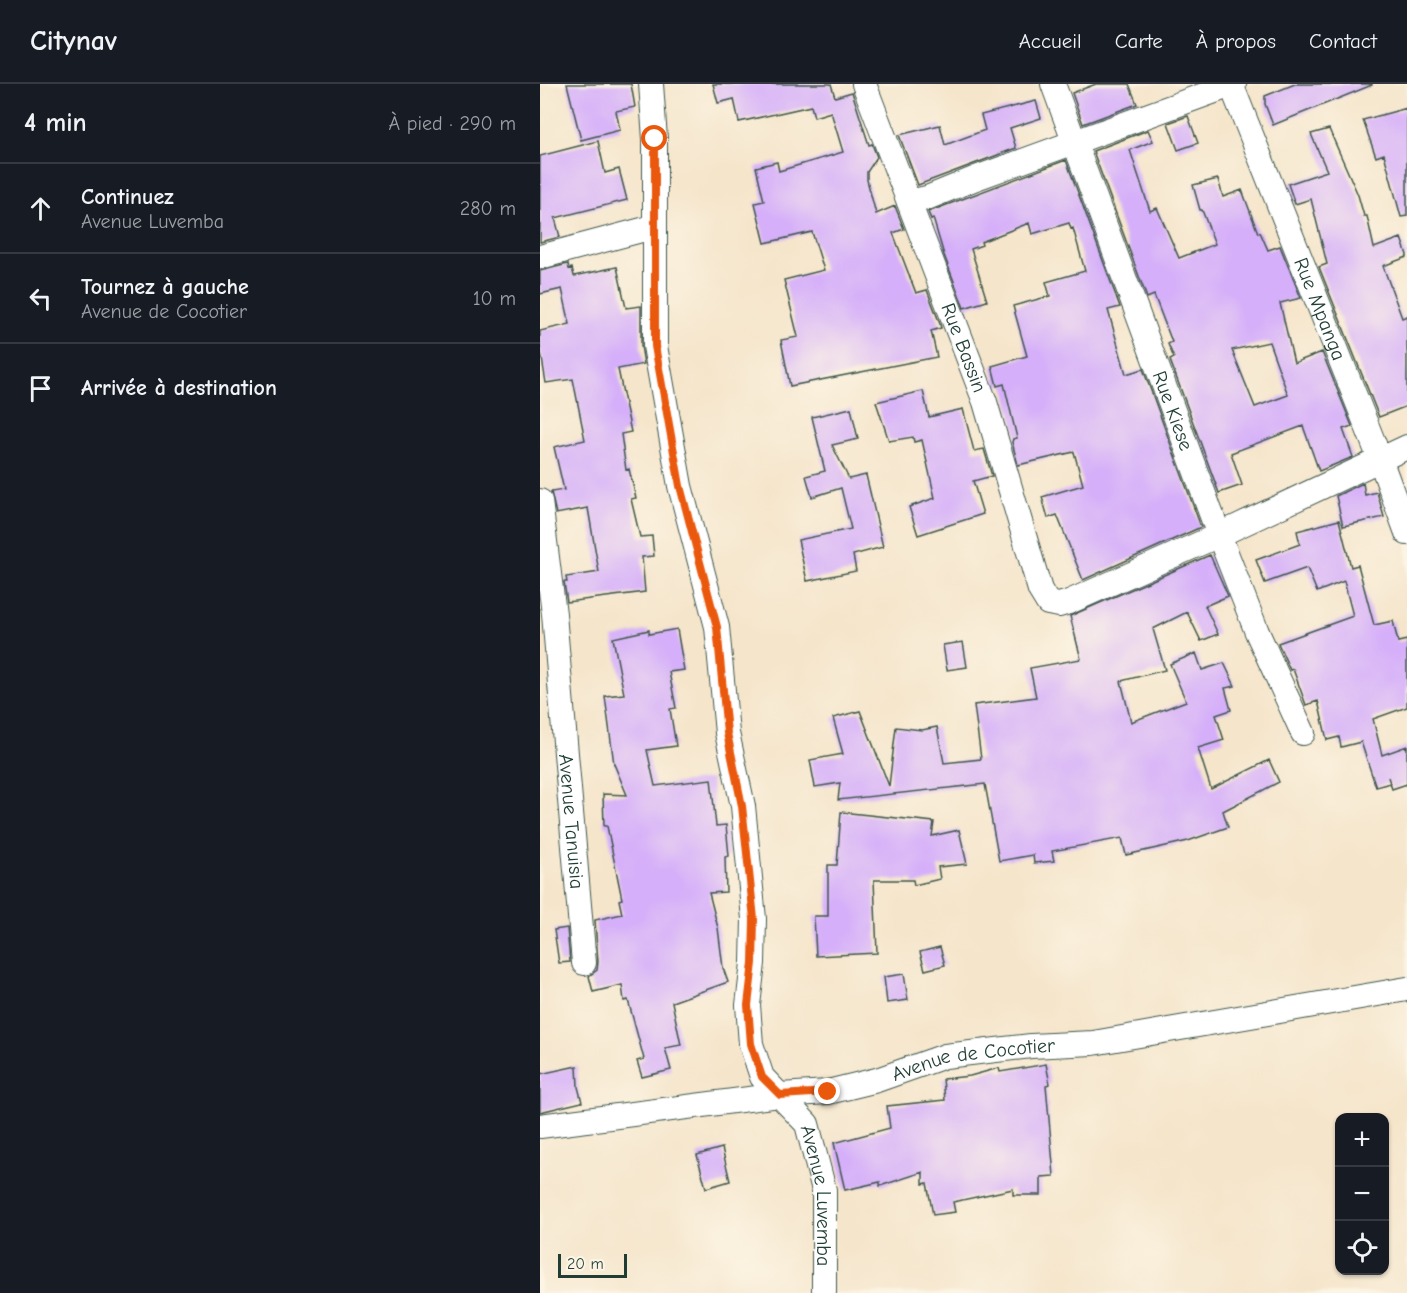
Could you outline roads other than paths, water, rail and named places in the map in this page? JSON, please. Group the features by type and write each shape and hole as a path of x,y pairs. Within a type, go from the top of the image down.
{"street":[{"name":"Avenue Luvemba","path":"651,84 655,139 653,227 655,346 680,486 717,627 727,733 742,806 754,919 753,963 748,1005 751,1044 762,1077 807,1124 824,1190 824,1293"},
{"name":"Rue Bassin","path":"864,84 985,402 1040,590 1048,603 1059,605 1219,535"},
{"name":"Rue Kiese","path":"1053,84 1219,535 1257,632 1303,733"},
{"path":"909,202 927,198 1232,84"},
{"name":"Rue Mpanga","path":"1232,84 1407,533"},
{"path":"540,257 653,227"},
{"path":"1219,535 1407,447"},
{"name":"Avenue Tanuisia","path":"540,501 554,614 584,963"},
{"name":"Avenue de Cocotier","path":"540,1126 780,1095 828,1092 877,1080 945,1056 1031,1046 1093,1043 1407,989"}]}
